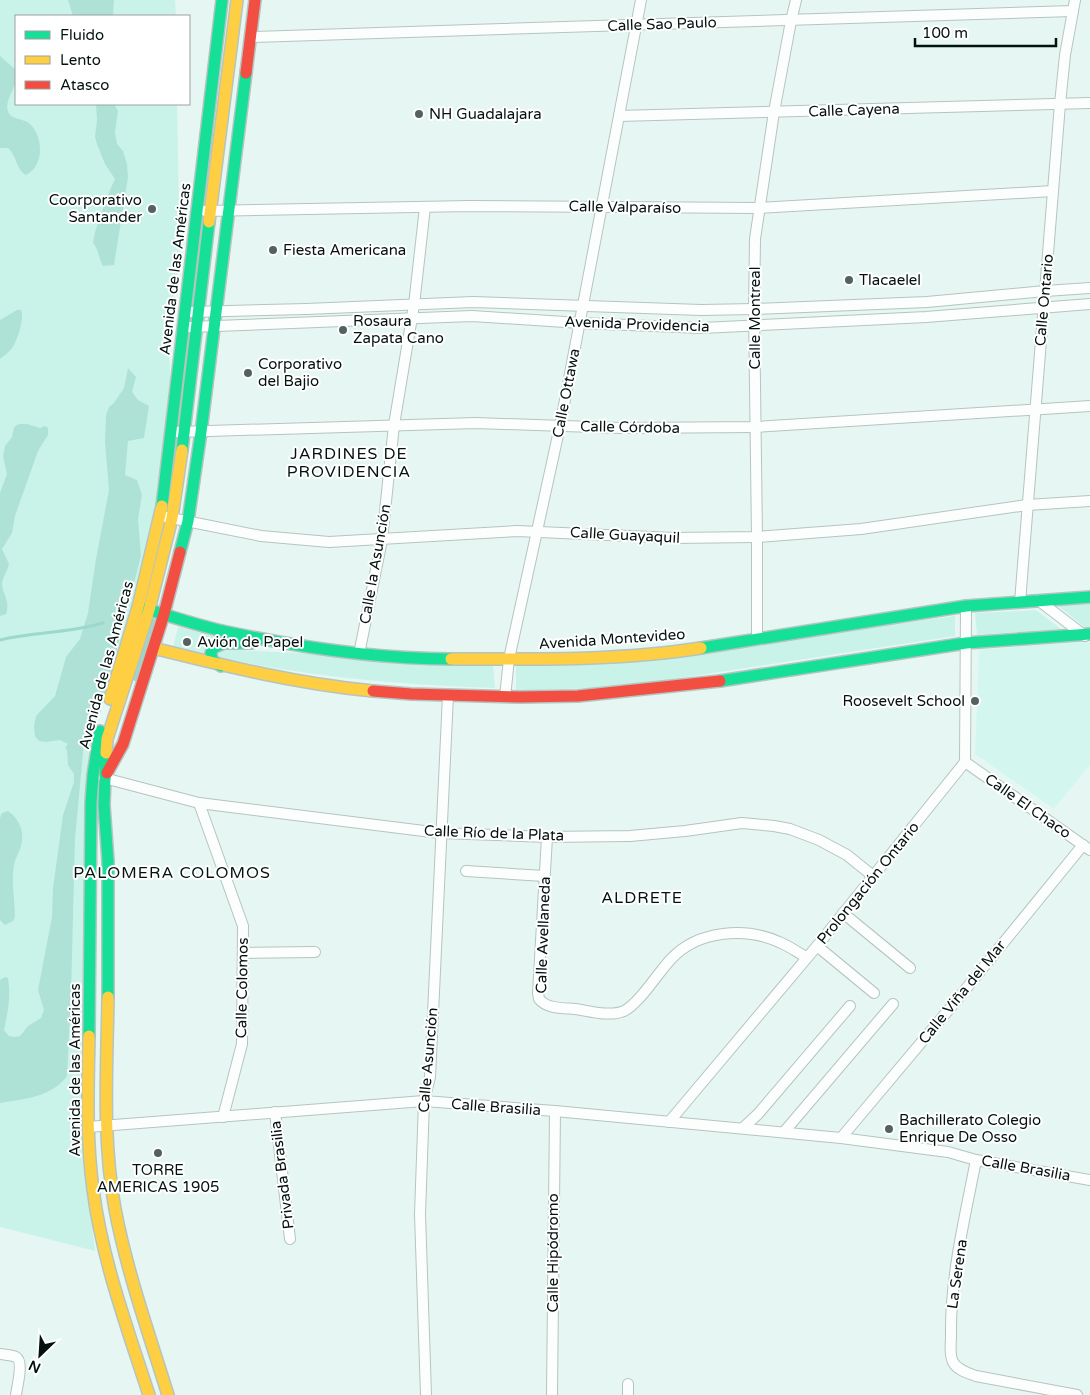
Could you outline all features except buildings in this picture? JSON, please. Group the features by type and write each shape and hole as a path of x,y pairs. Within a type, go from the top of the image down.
{"main road":[{"name":"Avenida de las Américas","path":"168,1395 130,1274 115,1208 107,1138 108,861 104,778 107,739 166,517 184,432 190,327 186,312 222,0"},
{"name":"Avenida de las Américas","path":"166,517 170,433 190,327 198,312 237,0"},
{"name":"Avenida de las Américas","path":"104,778 122,744 164,614 188,521 201,432 255,0"},
{"name":"Avenida Montevideo","path":"143,608 230,633 360,654 414,659 549,659 665,654 966,606 1090,597"},
{"name":"Avenida de las Américas","path":"143,608 98,738 93,776 91,804 88,1127 98,1223 149,1395"},
{"path":"153,648 221,666 354,689 505,697 578,696 719,681 966,642 1088,636"},
{"path":"221,666 214,662 211,656 212,649 217,645 280,642"},
{"path":"89,1142 102,1153 111,1167"}],"street":[{"name":"Calle Ottawa","path":"505,697 509,659 560,426 641,0"},
{"name":"Calle Montreal","path":"757,639 755,239 774,112 796,0"},
{"name":"Calle Ontario","path":"1020,602 1060,104 1075,0"},
{"name":"Calle Sao Paulo","path":"251,37 1073,11"},
{"name":"Calle Cayena","path":"619,116 1090,103"},
{"name":"Calle Valparaíso","path":"197,211 469,206 759,208 1054,191"},
{"name":"Calle la Asunción","path":"360,654 382,540 394,425 414,305 425,207"},
{"name":"Avenida Providencia","path":"186,312 473,302 701,310 754,309 927,302 1090,288"},
{"name":"Avenida Providencia","path":"190,327 472,316 702,328 926,317 1090,304"},
{"name":"Calle Córdoba","path":"170,433 476,423 688,428 755,427 1090,406"},
{"name":"Calle Guayaquil","path":"166,517 261,536 329,542 382,540 476,532 538,531 674,538 757,537 860,529 1027,505 1090,501"},
{"path":"1038,600 1088,636"},
{"path":"966,606 966,762"},
{"name":"Calle Asunción","path":"426,1395 420,1214 424,1101 430,1077 448,695"},
{"name":"Calle El Chaco","path":"966,762 1086,847"},
{"name":"Prolongación Ontario","path":"669,1122 966,762"},
{"name":"Calle Río de la Plata","path":"104,778 199,803 440,833 547,837 649,835 742,823 774,826 790,829 819,840 847,855 873,876"},
{"name":"Calle Colomos","path":"199,803 243,926 242,1044 222,1117"},
{"name":"Calle Avellaneda","path":"547,837 538,993 539,999 548,1005 609,1013 622,1012 638,999 673,957 692,944 712,936 736,933 765,937 784,944 806,957"},
{"name":"Calle Viña del Mar","path":"841,1138 1086,847"},
{"path":"466,871 544,876"},
{"path":"843,913 910,968"},
{"path":"816,946 874,993"},
{"path":"243,953 315,952"},
{"path":"784,1132 893,1004"},
{"path":"742,1128 758,1114 850,1006"},
{"name":"Calle Brasilia","path":"88,1127 424,1101 554,1111 841,1138 948,1152 976,1160 1090,1180"},
{"name":"Calle Hipódromo","path":"552,1395 554,1111"},
{"name":"Privada Brasilia","path":"275,1112 290,1239"},
{"name":"La Serena","path":"976,1160 954,1285 951,1325 951,1355 954,1364 961,1370 976,1376 1077,1395"},
{"path":"0,1354 15,1356 19,1360 20,1366 16,1395"}],"shaded area":[{"path":"0,0 175,0 176,15 15,15 15,105 177,105 180,256 170,315 169,351 175,468 134,605 90,738 91,777 80,1079 85,1163 95,1251 0,1227"},
{"path":"68,0 114,0 113,15 73,15"},
{"path":"0,56 15,69 15,81 7,106 9,114 30,124 35,130 40,144 39,159 32,171 26,175 20,170 11,151 8,148 0,148"},
{"path":"96,105 115,105 118,111 115,132 117,144 123,151 128,177 114,265 103,266 93,243 99,220 115,179 105,164 97,144 95,137"},
{"path":"17,310 21,310 22,314 18,335 12,348 0,359 0,320"},
{"path":"128,368 136,377 132,392 138,400 149,406 144,438 128,441 125,475 137,480 142,495 138,519 141,556 100,714 84,742 75,839 67,1076 54,1089 46,1093 0,1103 0,980 5,977 8,978 9,985 9,1004 4,1030 9,1036 20,1036 28,1026 41,1018 44,1010 38,990 52,917 53,888 63,815 74,782 74,774 68,765 67,750 65,748 68,744 60,740 39,741 35,736 34,726 36,716 55,696 66,657 80,639 88,613 109,490 105,443 106,415 109,407 124,388"},
{"path":"19,424 40,428 45,426 48,428 48,435 38,451 15,516 12,533 2,549 9,564 2,583 7,601 7,609 6,614 0,616 0,493 7,474 3,456 5,446 12,437 14,427"},
{"path":"1090,602 1090,629 1087,629 1056,604"},
{"path":"1036,610 1061,629 977,635 975,613"},
{"path":"955,616 955,636 667,680 590,688 516,691 516,664 888,625"},
{"path":"178,627 229,640 207,655 173,647"},
{"path":"1086,641 1090,643 1090,765 1054,809 975,754 979,650"},
{"path":"217,648 236,650 320,654 397,664 493,665 495,688 390,682 286,670 217,657"},
{"path":"8,811 16,818 21,827 22,841 13,871 15,917 13,921 5,925 0,920 0,818 2,813"}],"waterway":[{"path":"0,640 77,629 103,623"},
{"path":"136,676 153,624"}],"traffic: fast":[{"path":"162,506 222,0"},
{"path":"180,552 188,521 201,432 246,73"},
{"path":"182,450 209,222"},
{"path":"701,648 966,606 1090,597"},
{"path":"140,607 209,628 286,643 369,655 451,659"},
{"path":"720,681 966,643 1090,634"},
{"path":"221,666 212,660 211,653 213,648 224,643 252,643"},
{"path":"89,1036 91,803 100,731"},
{"path":"106,753 104,805 108,861 108,997"}],"traffic: slow":[{"path":"209,222 237,0"},
{"path":"106,753 107,739 149,610 172,518 182,450"},
{"path":"110,699 138,607 162,506"},
{"path":"153,648 289,679 373,691"},
{"path":"451,659 608,657 701,648"},
{"path":"108,997 106,1103 111,1183 126,1256 168,1395"},
{"path":"89,1036 88,1132 97,1215 102,1242 116,1293 149,1395"}],"traffic: jam":[{"path":"246,73 255,0"},
{"path":"107,773 123,744 164,614 180,552"},
{"path":"373,691 520,697 578,696 720,681"}],"place":[{"name":"NH Guadalajara","path":"419,114"},
{"name":"Coorporativo Santander","path":"152,209"},
{"name":"Fiesta Americana","path":"273,250"},
{"name":"Tlacaelel","path":"849,280"},
{"name":"Rosaura Zapata Cano","path":"343,330"},
{"name":"Corporativo del Bajio","path":"248,373"},
{"name":"Avión de Papel","path":"187,642"},
{"name":"Roosevelt School","path":"975,701"},
{"name":"Bachillerato Colegio Enrique De Osso","path":"889,1129"},
{"name":"TORRE AMERICAS 1905","path":"158,1153"}],"district":[{"name":"JARDINES DE PROVIDENCIA","path":"349,463"},
{"name":"PALOMERA COLOMOS","path":"172,873"},
{"name":"ALDRETE","path":"642,898"}]}
